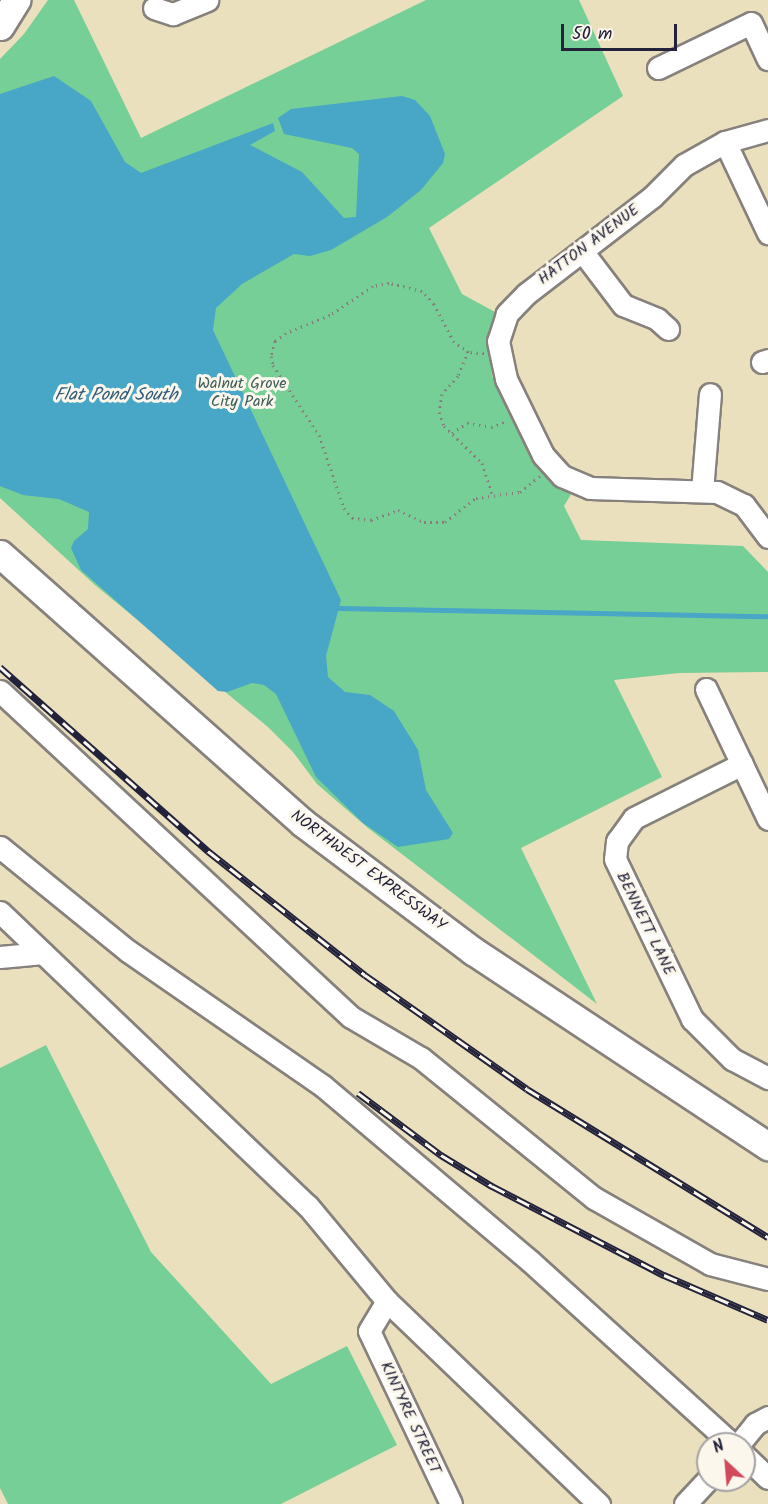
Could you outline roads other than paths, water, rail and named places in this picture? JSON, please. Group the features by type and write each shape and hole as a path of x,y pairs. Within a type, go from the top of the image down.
{"main road":[{"path":"0,26 16,0"},
{"name":"NORTHWEST EXPRESSWAY","path":"0,554 303,823 473,951 768,1146"}],"street":[{"path":"154,8 173,14 207,0"},
{"path":"658,68 751,23 768,59"},
{"name":"HATTON AVENUE","path":"702,491 590,488 576,483 551,466 517,420 498,352 501,327 514,305 652,197 684,165 724,142 768,130"},
{"path":"724,142 768,233"},
{"path":"582,251 623,305 657,319 668,329"},
{"path":"710,394 702,491 717,492 744,505 768,537"},
{"path":"706,689 768,819"},
{"path":"0,691 351,1017 421,1058 594,1198 710,1264 768,1279"},
{"name":"BENNETT LANE","path":"742,764 634,818 617,841 615,859 692,1019 732,1059 768,1078"},
{"path":"0,847 128,951 323,1086 530,1261 719,1432"},
{"path":"0,912 308,1206 387,1301 599,1504"},
{"path":"0,957 43,953"},
{"name":"KINTYRE STREET","path":"387,1301 369,1331 451,1504"},
{"path":"749,1432 755,1424 768,1417"},
{"path":"756,1466 768,1478"},
{"path":"683,1502 696,1490"}],"water":[{"name":"Flat Pond South","path":"54,76 91,101 125,162 141,173 273,123 275,131 250,145 302,172 344,218 356,217 359,154 352,148 284,134 278,118 291,109 402,96 415,100 430,116 445,154 443,163 421,190 387,217 331,250 310,256 294,254 242,284 216,308 213,330 341,600 326,656 328,677 345,692 370,695 394,711 418,750 426,790 453,833 449,839 398,847 363,823 316,777 276,694 264,685 252,683 227,692 218,691 81,570 71,548 74,541 88,529 89,512 59,499 23,495 0,486 0,94"}],"waterway":[{"path":"339,608 768,616"}],"railway":[{"path":"0,667 208,851 365,975 527,1089 768,1237"},
{"path":"358,1093 441,1155 492,1186 664,1275 768,1320"}],"park label":[{"name":"Walnut Grove City Park","path":"242,393"}]}
